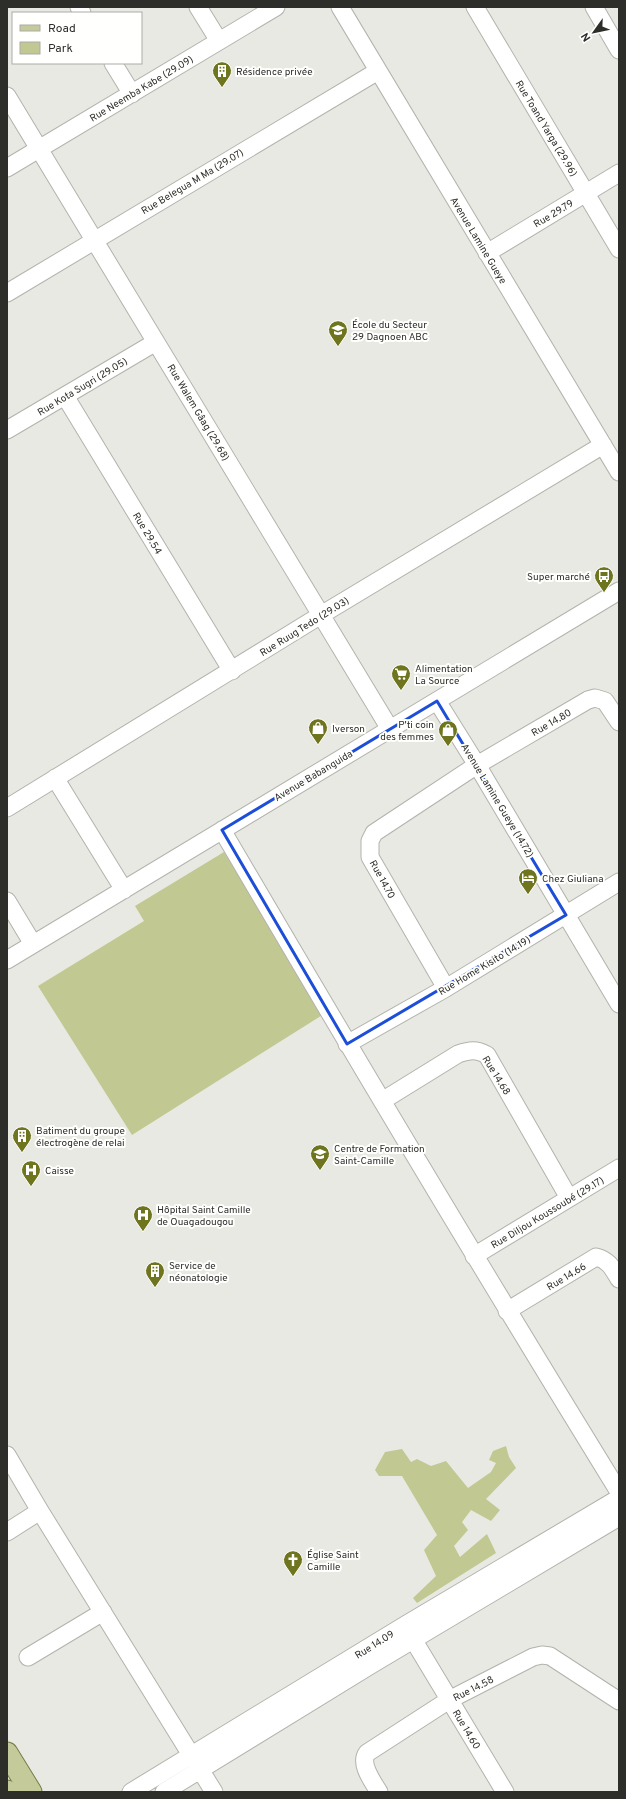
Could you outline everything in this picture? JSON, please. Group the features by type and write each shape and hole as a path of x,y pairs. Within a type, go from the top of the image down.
{"main road":[{"path":"7,1753 31,1792"}],"street":[{"path":"198,7 219,41"},
{"name":"Rue Neemba Kabe (29.09)","path":"7,168 276,7"},
{"name":"Avenue Lamine Gueye","path":"340,7 619,472"},
{"name":"Rue Toand Yarga (29.96)","path":"475,7 619,249"},
{"path":"594,7 619,50"},
{"path":"114,64 132,94"},
{"name":"Rue Belegua M Ma (29.07)","path":"7,292 378,71"},
{"name":"Rue Walem Gâag (29.68)","path":"7,96 390,729"},
{"name":"Rue 29.79","path":"487,253 619,173"},
{"name":"Rue Kota Sugri (29.05)","path":"7,430 156,342"},
{"name":"Rue 29.54","path":"65,396 232,671"},
{"name":"Rue Ruug Tedo (29.03)","path":"7,808 232,671 321,614 603,445"},
{"name":"Avenue Babanguida","path":"7,960 619,591"},
{"name":"Rue 14.80","path":"477,765 594,698 605,701 619,722"},
{"name":"Avenue Lamine Gueye (14.72)","path":"437,700 619,1004"},
{"name":"Rue 14.70","path":"446,988 370,857 370,841 374,833 477,765"},
{"path":"55,778 124,890"},
{"path":"222,830 347,1044 507,1312 619,1492"},
{"name":"Rue Home Kisito (14.19)","path":"347,1044 446,988 619,882"},
{"path":"7,902 33,944"},
{"name":"Rue 14.68","path":"382,1101 458,1054 478,1050 487,1055 569,1198"},
{"name":"Rue Diljou Koussoubé (29.17)","path":"474,1256 619,1168"},
{"name":"Rue 14.66","path":"507,1312 596,1257 604,1259 611,1265 619,1279"},
{"path":"7,1455 40,1512 214,1792"},
{"name":"Rue 14.09","path":"164,1792 196,1763 405,1625 619,1498"},
{"path":"7,1532 40,1512"},
{"name":"Rue 14.09","path":"131,1792 196,1763 414,1640 619,1517"},
{"path":"28,1657 103,1612"},
{"name":"Rue 14.60","path":"405,1625 505,1792"},
{"name":"Rue 14.58","path":"379,1792 364,1763 364,1757 367,1753 449,1700 533,1657 542,1655 550,1656 619,1701"}],"highlighted area":[{"path":"437,701 566,915 347,1044 222,830"}],"green space":[{"path":"224,852 324,1014 132,1135 38,986 144,921 135,906"},
{"path":"506,1446 509,1457 516,1468 486,1499 500,1510 491,1521 471,1510 462,1522 468,1530 454,1546 460,1557 487,1534 496,1553 417,1603 413,1598 436,1576 424,1550 437,1535 402,1476 379,1476 375,1470 385,1452 402,1449 411,1462 417,1459 431,1466 446,1461 468,1488 491,1472 496,1463 489,1460 493,1451"}],"place":[{"name":"Résidence privée","path":"222,88"},
{"name":"École du Secteur 29 Dagnoen ABC","path":"338,347"},
{"name":"Super marché","path":"604,593"},
{"name":"Alimentation La Source","path":"401,691"},
{"name":"Iverson","path":"318,745"},
{"name":"P'ti coin des femmes","path":"448,747"},
{"name":"Chez Giuliana","path":"528,895"},
{"name":"Batiment du groupe électrogène de relai","path":"22,1153"},
{"name":"Centre de Formation Saint-Camille","path":"320,1171"},
{"name":"Caisse","path":"31,1187"},
{"name":"Hôpital Saint Camille de Ouagadougou","path":"143,1232"},
{"name":"Service de néonatologie","path":"155,1288"},
{"name":"Église Saint Camille","path":"293,1577"}]}
